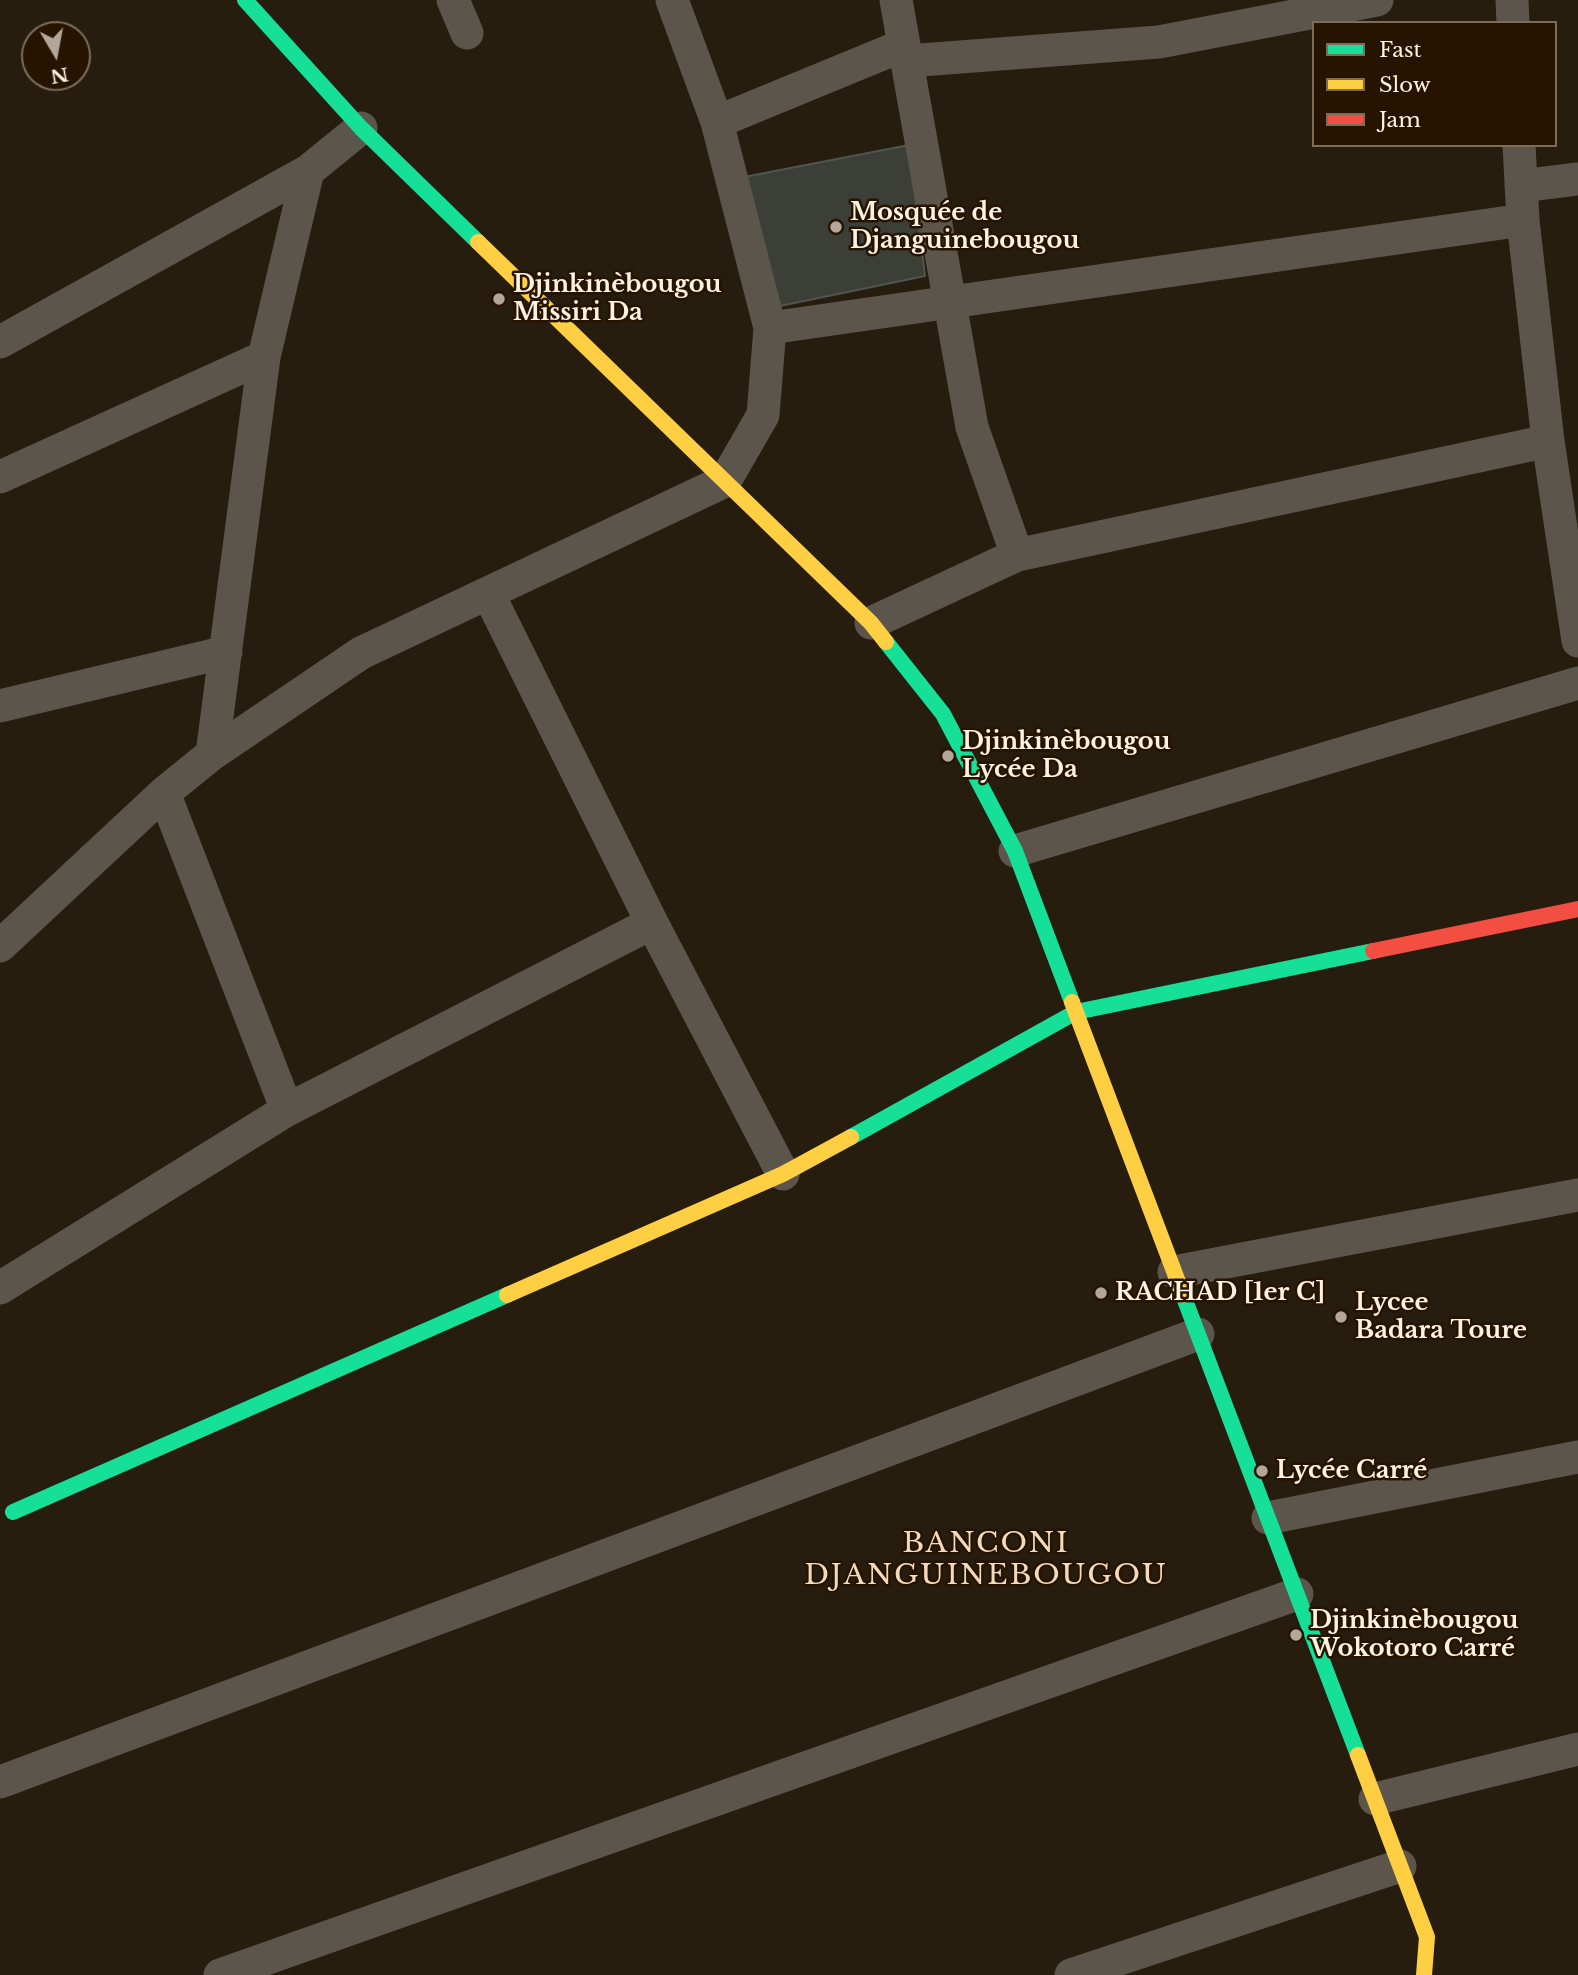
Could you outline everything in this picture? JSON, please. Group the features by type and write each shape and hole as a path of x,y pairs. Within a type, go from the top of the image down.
{"street":[{"path":"245,0 361,128 872,623 943,714 1015,851 1427,1937 1424,1975"},
{"path":"453,0 467,33"},
{"path":"0,946 164,793 212,754 361,653 725,481 763,415 770,328 717,122 672,0"},
{"path":"896,0 972,427 1017,555"},
{"path":"717,122 905,53 1159,43 1377,0"},
{"path":"1512,0 1513,21"},
{"path":"0,342 308,171 361,128"},
{"path":"1519,147 1522,220 1548,441 1578,641"},
{"path":"212,754 264,357 308,171"},
{"path":"1521,186 1578,180"},
{"path":"770,328 1522,220"},
{"path":"0,477 264,357"},
{"path":"872,623 1017,555 1548,441"},
{"path":"488,593 652,923 783,1174"},
{"path":"0,706 226,652"},
{"path":"1015,851 1578,683"},
{"path":"164,793 287,1110"},
{"path":"13,1512 783,1174 1076,1012 1578,909"},
{"path":"0,1288 287,1110 652,923"},
{"path":"1174,1272 1578,1195"},
{"path":"0,1782 1198,1334"},
{"path":"1268,1518 1578,1457"},
{"path":"220,1975 1297,1594"},
{"path":"1375,1800 1578,1749"},
{"path":"1071,1975 1400,1867"}],"building":[{"name":"Mosquée de Djanguinebougou","path":"909,145 925,276 775,307 739,178"}],"traffic: fast":[{"path":"245,0 361,128 478,242"},
{"path":"886,642 943,714 1015,851 1072,1002"},
{"path":"851,1137 1076,1012 1373,951"},
{"path":"13,1512 507,1295"},
{"path":"1183,1295 1358,1755"}],"traffic: slow":[{"path":"478,242 871,623 886,642"},
{"path":"1072,1002 1183,1295"},
{"path":"507,1295 783,1174 851,1137"},
{"path":"1358,1755 1427,1937 1424,1975"}],"traffic: jam":[{"path":"1373,951 1578,909"}],"place":[{"name":"Mosquée de Djanguinebougou","path":"836,227"},
{"name":"Djinkinèbougou Missiri Da","path":"499,299"},
{"name":"Djinkinèbougou Lycée Da","path":"948,756"},
{"name":"RACHAD [1er C]","path":"1101,1293"},
{"name":"Lycee Badara Toure","path":"1341,1317"},
{"name":"Lycée Carré","path":"1262,1471"},
{"name":"Djinkinèbougou Wokotoro Carré","path":"1296,1635"}],"district":[{"name":"BANCONI DJANGUINEBOUGOU","path":"986,1560"}]}
